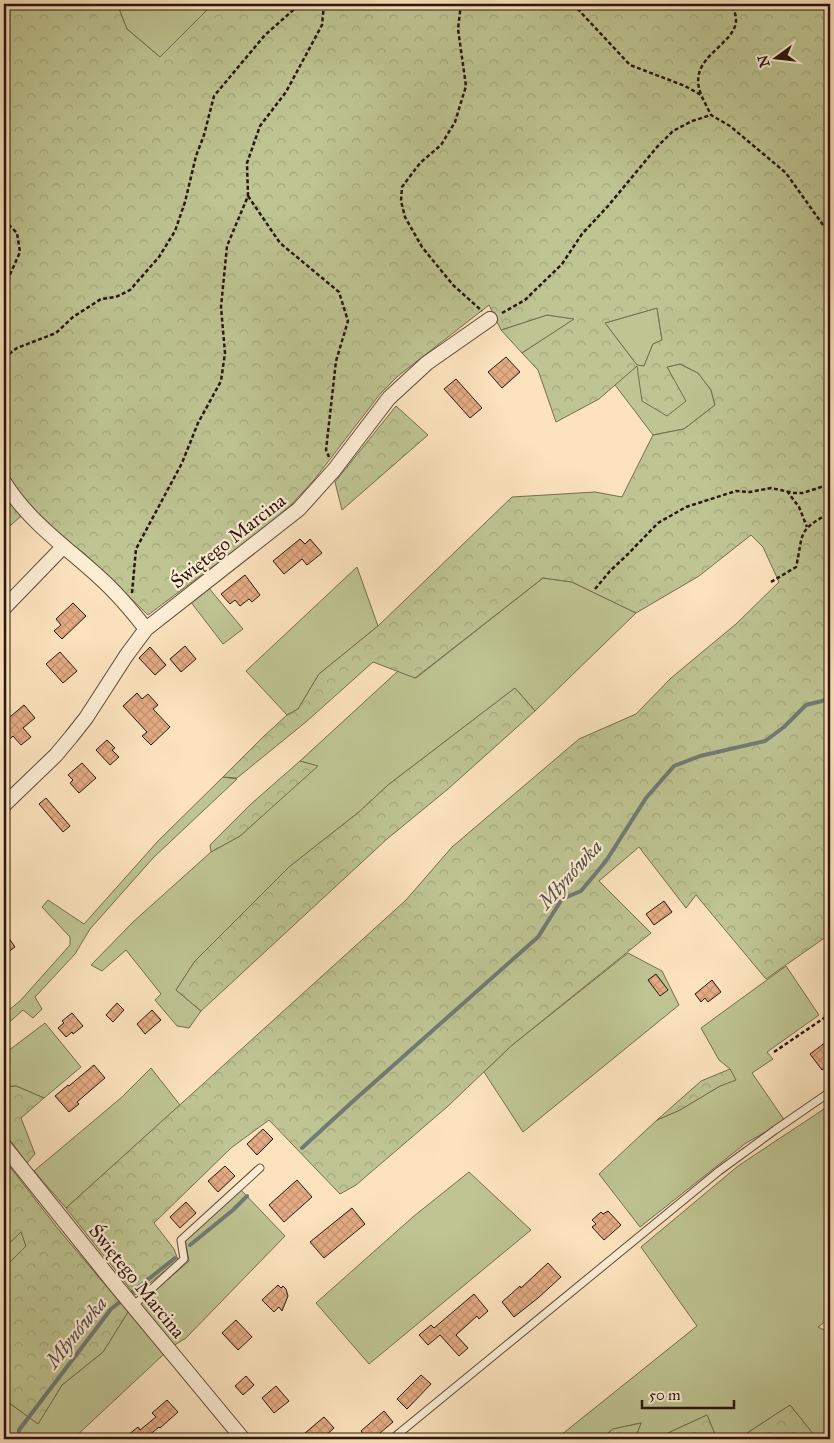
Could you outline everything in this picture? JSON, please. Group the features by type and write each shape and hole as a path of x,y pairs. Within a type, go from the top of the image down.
{"street":[{"name":"Świętego Marcina","path":"4,805 56,756 86,718 146,629 299,509 334,470 389,398 428,363 490,320"},
{"path":"4,482 34,521 100,578 130,608 146,629"},
{"path":"4,608 63,547"},
{"name":"Świętego Marcina","path":"4,1146 120,1291 243,1439"}],"lane":[{"path":"392,1439 719,1171 830,1092"},
{"path":"132,1305 184,1259 181,1240 260,1168"}],"path":[{"path":"4,358 17,348 56,333 73,317 101,299 116,297 130,290 159,257 175,231 183,209 214,96 265,35 300,4"},
{"path":"130,608 136,549 182,463 198,423 221,381 225,354 221,307 227,246 248,196 247,163 260,126 286,92 322,25 324,4"},
{"path":"461,4 458,29 466,86 455,122 441,144 420,163 402,187 401,200 405,217 422,247 453,285 476,305"},
{"path":"573,4 630,65 685,86 701,95"},
{"path":"730,4 734,10 737,23 730,36 701,65 697,84 701,95 711,115 730,126 786,173 828,232 830,244"},
{"path":"490,320 525,300 562,264 582,234 608,206 656,147 673,131 692,121 711,115"},
{"path":"248,196 280,243 339,292 348,320 336,361 330,405 326,450 334,470"},
{"path":"4,220 17,233 20,252 4,288"},
{"path":"824,227 830,224"},
{"path":"830,376 830,407"},
{"path":"595,589 610,571 658,523 686,507 736,491 755,491 772,488 803,493 830,484"},
{"path":"787,491 799,507 807,526"},
{"path":"771,582 796,567 800,540 807,526 830,514"},
{"path":"774,1052 830,1014"}],"green space":[{"path":"4,4 117,4 127,29 160,57 213,4 830,4 830,934 766,979 696,895 686,908 639,847 599,881 651,933 511,1046 447,1107 356,1185 340,1194 269,1120 231,1148 154,1223 174,1249 178,1260 135,1295 66,1208 406,900 452,847 579,739 636,714 671,678 736,624 779,582 763,547 751,535 699,576 636,613 572,582 543,578 415,678 373,662 307,721 237,778 223,777 287,715 298,709 319,674 378,626 512,497 595,492 622,497 653,435 684,429 715,405 711,390 698,373 680,364 667,367 686,401 667,416 642,401 637,366 599,399 556,422 538,370 522,353 574,319 547,315 501,330 489,305 398,376 380,394 314,480 290,506 263,529 148,615 85,554 27,511 4,531","holes":["657,308 662,340 653,344 644,366 637,365 605,323"]},
{"path":"117,4 213,4 160,57 127,29"},
{"path":"657,308 662,340 653,344 644,366 638,366 685,401 667,367 680,364 698,373 711,390 715,405 684,429 653,435 615,385 637,365 605,323"},
{"path":"547,315 575,319 522,353 501,330"},
{"path":"396,406 428,435 342,510 335,482"},
{"path":"357,567 378,626 319,674 298,709 287,715 246,671"},
{"path":"543,578 572,582 636,613 535,711 515,688 388,785 359,812 289,867 195,961 176,990 201,1011 189,1028 177,1026 155,1000 161,994 126,950 102,971 91,965 133,922 211,852 240,836 317,766 300,761 398,671 416,678"},
{"path":"208,587 243,629 223,644 190,601"},
{"path":"515,688 535,711 448,789 387,839 201,1011 176,990 195,961 289,867 359,812 388,785"},
{"path":"300,761 318,766 240,836 211,852 210,845 251,804"},
{"path":"223,777 237,779 153,858 90,929 75,954 35,997 42,1009 33,1018 23,1010 4,1027 4,1014 20,1001 70,945 70,937 42,907 48,900 84,924 158,841"},
{"path":"628,953 662,971 679,1005 523,1132 484,1072 511,1046"},
{"path":"786,966 819,1015 767,1052 773,1059 752,1073 785,1121 746,1143 640,1227 599,1174 657,1120 680,1110 720,1086 735,1080 730,1069 719,1060 701,1028"},
{"path":"45,1023 81,1067 44,1098 16,1086 4,1087 4,1054"},
{"path":"151,1068 180,1105 66,1208 34,1171 122,1097"},
{"path":"730,1069 736,1080 720,1086 680,1110 657,1120 701,1081"},
{"path":"16,1086 44,1098 21,1118 35,1154 27,1163 4,1132 4,1087"},
{"path":"830,1105 830,1318 818,1327 830,1333 830,1439 808,1439 814,1435 790,1405 738,1439 717,1439 707,1415 655,1439 635,1439 641,1423 613,1429 601,1439 556,1439 697,1326 641,1247 738,1166"},
{"path":"4,1159 59,1230 128,1312 103,1352 62,1385 38,1424 4,1401 4,1268 26,1246 21,1232 4,1248"},
{"path":"469,1172 531,1230 369,1364 316,1303 414,1216"},
{"path":"241,1190 285,1236 186,1338 173,1346 139,1307 144,1300 189,1261 185,1239"},
{"path":"21,1232 26,1246 4,1268 4,1248"},
{"path":"128,1312 164,1354 73,1439 4,1439 4,1401 38,1424 62,1385 103,1352"},
{"path":"790,1405 814,1435 808,1439 738,1439"},
{"path":"707,1415 717,1439 655,1439"},
{"path":"641,1423 635,1439 601,1439 613,1429"}],"building":[{"path":"506,357 520,372 502,388 488,372"},
{"path":"456,379 482,408 470,418 444,389"},
{"path":"300,539 305,544 310,539 322,553 307,565 302,559 284,574 273,561"},
{"path":"245,575 260,595 252,602 249,599 240,606 235,600 230,604 221,594"},
{"path":"73,603 86,616 62,639 54,631 61,625 56,619"},
{"path":"185,646 196,659 181,672 170,659"},
{"path":"150,647 166,665 155,675 139,658"},
{"path":"60,652 77,671 63,683 46,664"},
{"path":"137,693 142,699 148,694 158,705 153,709 170,727 151,745 142,736 147,732 123,706"},
{"path":"24,705 35,718 23,728 31,737 21,745 13,736 4,744 4,722"},
{"path":"107,740 115,748 112,750 119,757 110,765 96,750"},
{"path":"82,763 96,778 79,793 70,783 73,780 68,775"},
{"path":"46,798 70,826 63,832 39,804"},
{"path":"664,901 672,912 654,925 646,914"},
{"path":"4,931 15,947 4,955"},
{"path":"656,974 668,990 660,996 648,980"},
{"path":"712,980 721,992 708,1002 705,998 701,1002 695,994"},
{"path":"117,1003 124,1010 113,1022 106,1015"},
{"path":"152,1010 161,1020 145,1034 137,1024"},
{"path":"72,1013 83,1026 66,1037 58,1028 64,1023 62,1021"},
{"path":"826,1042 830,1047 830,1064 822,1070 810,1054"},
{"path":"94,1065 105,1078 77,1102 79,1104 69,1112 55,1096"},
{"path":"263,1129 273,1139 257,1155 247,1144"},
{"path":"225,1166 235,1176 218,1192 208,1181"},
{"path":"297,1180 312,1197 284,1222 269,1205"},
{"path":"186,1202 196,1213 180,1228 170,1217"},
{"path":"352,1208 365,1224 324,1258 310,1242"},
{"path":"608,1211 621,1225 604,1240 592,1227 596,1224 592,1220 601,1212 603,1214"},
{"path":"548,1263 561,1277 514,1317 502,1302 520,1286 521,1288"},
{"path":"278,1285 286,1289 288,1296 282,1311 279,1307 274,1312 262,1300"},
{"path":"474,1294 488,1311 479,1319 477,1316 456,1335 468,1348 459,1356 440,1335 428,1345 419,1335 431,1325 434,1328"},
{"path":"236,1320 252,1337 238,1350 222,1333"},
{"path":"421,1375 431,1384 407,1409 397,1399"},
{"path":"246,1376 254,1385 243,1395 235,1386"},
{"path":"276,1386 289,1401 274,1413 262,1398"},
{"path":"167,1400 178,1412 147,1437 148,1439 123,1439 138,1427 140,1430 156,1417 152,1413"},
{"path":"384,1411 393,1422 373,1439 368,1439 361,1431"},
{"path":"324,1417 334,1428 322,1439 311,1439 305,1433"}],"waterway":[{"name":"Młynówka","path":"302,1148 538,937 562,899 581,891 606,861 646,798 674,766 700,756 765,741 784,727 806,705 830,699"},
{"name":"Młynówka","path":"190,1245 247,1196"},
{"name":"Młynówka","path":"19,1439 19,1430 111,1309 175,1258"}]}
